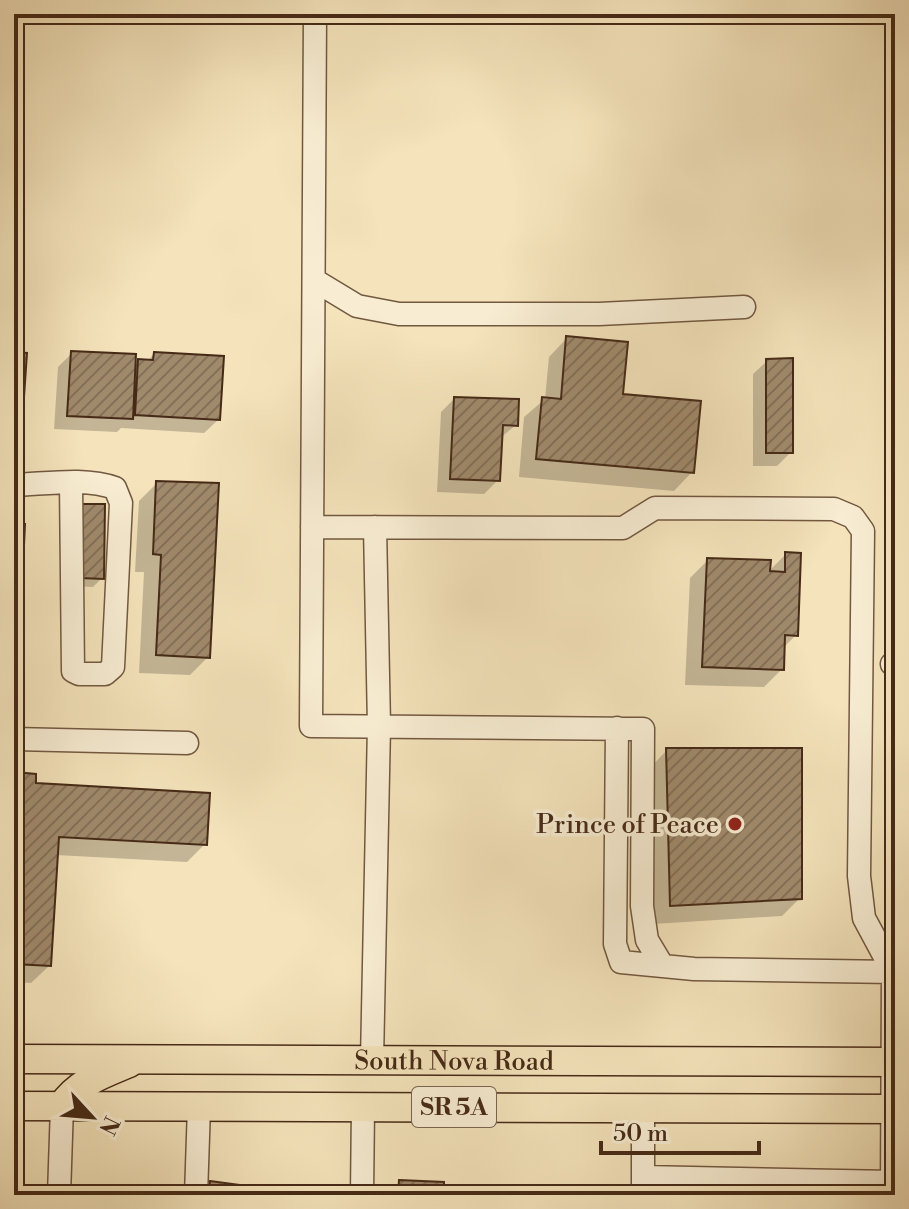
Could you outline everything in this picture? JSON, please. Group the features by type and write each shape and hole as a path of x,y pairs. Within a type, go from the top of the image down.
{"main road":[{"name":"South Nova Road","path":"14,1059 895,1062"},
{"path":"62,1106 71,1092 86,1081 137,1059"},
{"name":"South Nova Road","path":"14,1106 895,1109"}],"street":[{"path":"315,14 311,726 643,729 642,906 647,940 662,965"},
{"path":"314,280 357,306 399,314 599,314 744,307"},
{"path":"14,485 71,483 100,482 115,488 121,503 113,667 105,674 79,674 73,671 71,483"},
{"path":"312,527 623,528 655,508 834,509 853,517 863,531 859,876 864,918 893,972 895,1109 892,1188 643,1186 643,1108"},
{"path":"372,1060 379,726 375,527"},
{"path":"617,728 615,944 621,962 694,969 893,972"},
{"path":"14,739 187,743"},
{"path":"59,1195 62,1106"},
{"path":"196,1195 199,1107"},
{"path":"362,1195 363,1107"}],"building":[{"path":"566,336 628,342 623,394 701,401 694,473 536,459 542,397 561,399"},
{"path":"71,351 136,354 133,419 67,416"},
{"path":"14,352 27,353 21,441 14,441"},
{"path":"154,352 224,356 220,420 135,415 138,359 153,360"},
{"path":"793,358 793,453 766,453 766,359"},
{"path":"454,397 519,399 518,426 503,425 500,481 450,479"},
{"path":"156,481 219,483 210,658 156,655 161,555 153,554"},
{"path":"81,504 105,504 104,579 80,578"},
{"path":"14,523 25,524 19,651 14,651"},
{"path":"785,552 801,553 798,636 785,635 784,670 702,667 707,558 771,560 770,571 785,572"},
{"name":"Prince of Peace","path":"666,748 802,748 802,899 670,906"},
{"path":"14,772 36,774 36,783 210,793 207,845 59,837 51,966 14,964"},
{"path":"399,1180 444,1182 444,1195 398,1195"},
{"path":"210,1181 248,1186 247,1195 208,1195"},
{"path":"14,1187 40,1190 40,1195 14,1195"},
{"path":"656,1187 825,1195 655,1195"},
{"path":"83,1188 122,1192 122,1195 83,1195"}],"place":[{"name":"Prince of Peace","path":"735,824"}]}
